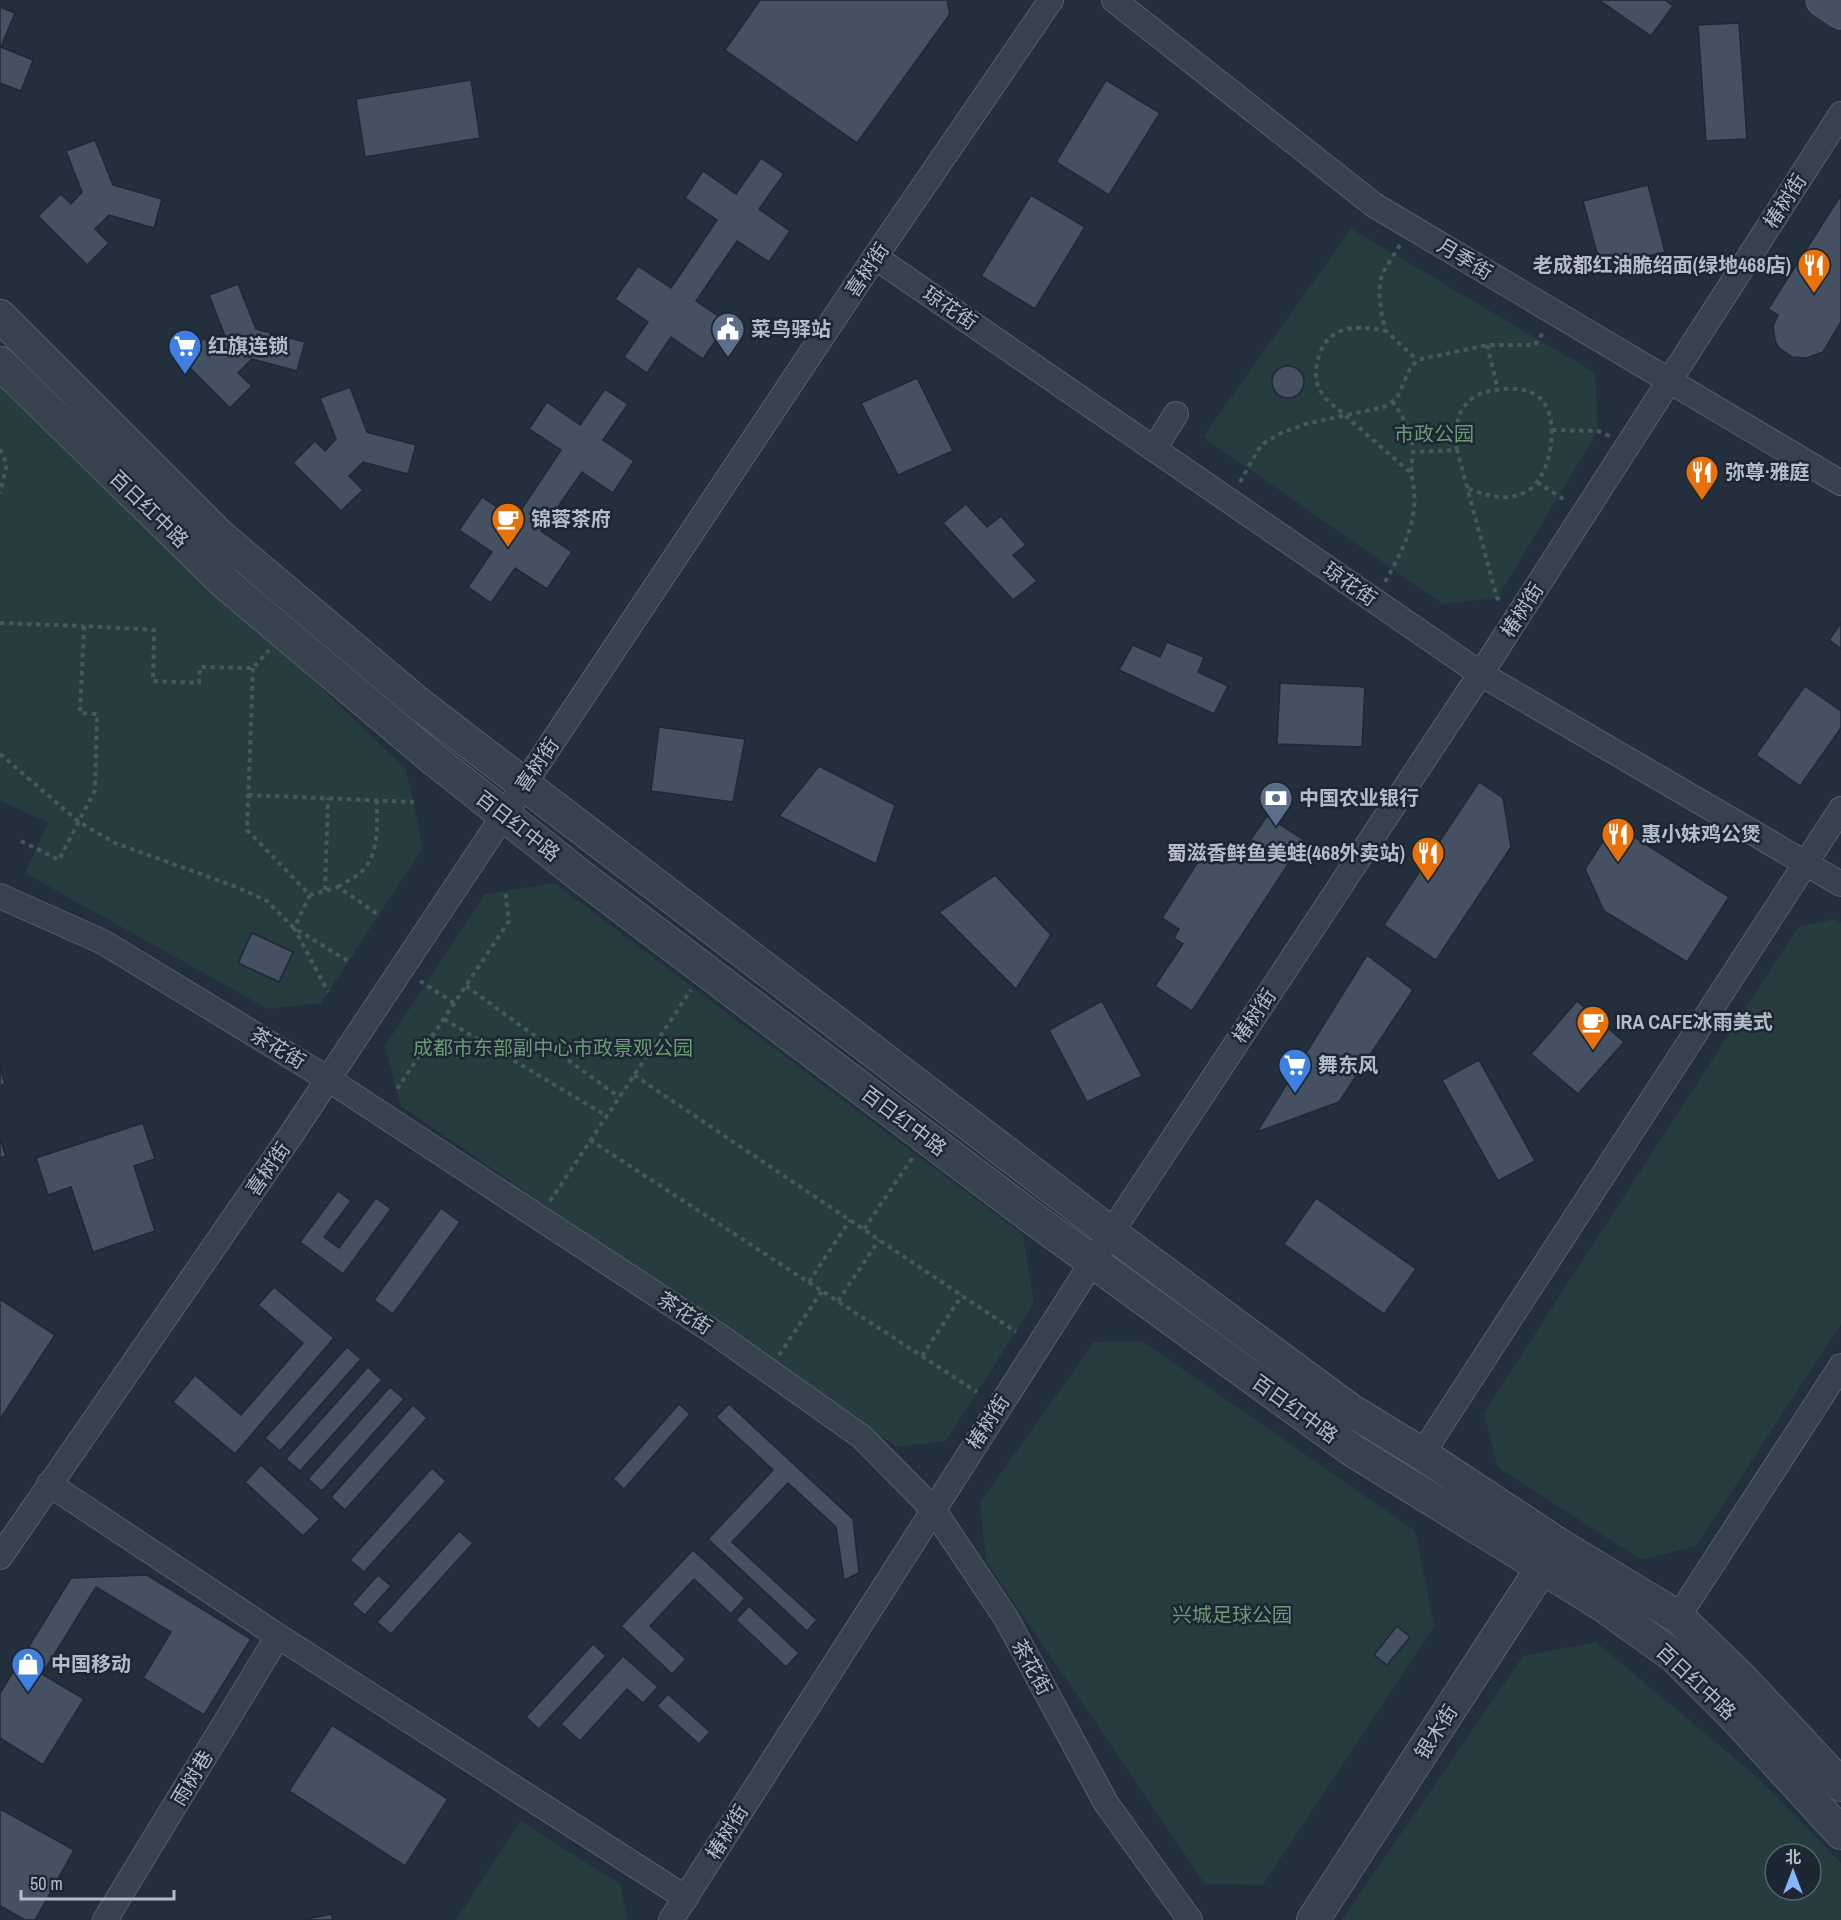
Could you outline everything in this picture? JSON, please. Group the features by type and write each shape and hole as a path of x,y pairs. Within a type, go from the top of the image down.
{"main road":[{"path":"1823,0 1841,12"}],"street":[{"name":"喜树街","path":"0,1557 328,1079 875,257 1051,0"},
{"name":"月季街","path":"1114,0 1374,205 1841,483"},
{"name":"椿树街","path":"671,1920 1092,1262 1481,674 1841,114"},
{"name":"琼花街","path":"875,257 1481,674 1841,884"},
{"name":"百日红中路","path":"0,316 220,536 419,704 1111,1233 1349,1409 1422,1454 1551,1556 1601,1604 1675,1657 1734,1716 1841,1833"},
{"name":"百日红中路","path":"0,363 225,583 431,757 582,877 1027,1214 1352,1450 1551,1556 1678,1617 1743,1680 1841,1785"},
{"path":"1154,449 1176,414"},
{"path":"1422,1454 1841,808"},
{"name":"茶花街","path":"0,896 103,942 328,1079 718,1335 862,1437 933,1509 1006,1618 1106,1803 1190,1920"},
{"path":"1678,1617 1841,1366"},
{"path":"49,1484 278,1636 686,1898"},
{"name":"银木街","path":"1313,1920 1551,1556"},
{"name":"雨树巷","path":"105,1920 278,1636"}],"path":[{"path":"1386,331 1379,291 1382,274 1411,227"},
{"path":"1229,500 1261,445 1279,434 1305,424 1384,407 1397,398 1410,369 1417,360 1487,345 1536,345 1555,313"},
{"path":"1411,473 1326,399 1317,387 1315,374 1324,342 1334,334 1351,328 1369,327 1386,331 1417,360"},
{"path":"1487,345 1498,390"},
{"path":"1467,488 1485,495 1501,497 1529,490 1537,482 1550,452 1552,430 1547,408 1538,396 1524,390 1498,390 1475,396 1465,405 1456,422 1457,450 1467,488 1497,598 1520,612"},
{"path":"1374,601 1401,553 1415,512 1416,491 1411,473 1412,441 1407,422 1392,401"},
{"path":"1552,430 1599,431 1629,443"},
{"path":"0,449 7,464 0,493"},
{"path":"1413,452 1457,450"},
{"path":"1537,482 1585,512"},
{"path":"0,623 154,630 153,681 199,683 200,667 252,668"},
{"path":"21,842 59,860 95,790 97,714 80,713 84,626"},
{"path":"275,643 252,668 247,830 310,895"},
{"path":"0,754 79,822 115,843 234,886 267,901 294,928 348,961"},
{"path":"248,795 414,802"},
{"path":"325,891 328,798"},
{"path":"294,928 310,895 338,887 361,872 372,858 376,844 377,801"},
{"path":"338,887 378,915"},
{"path":"397,1089 509,921 504,891"},
{"path":"294,928 328,992"},
{"path":"401,969 454,1003"},
{"path":"466,986 619,1097"},
{"path":"546,1206 693,987"},
{"path":"444,1019 607,1116"},
{"path":"634,1075 1016,1332"},
{"path":"591,1140 977,1392"},
{"path":"864,1229 915,1154"},
{"path":"809,1282 850,1220"},
{"path":"838,1301 879,1240"},
{"path":"774,1362 822,1291"},
{"path":"922,1356 962,1295"}],"green space":[{"name":"市政公园","path":"1351,229 1595,373 1598,431 1497,598 1443,604 1203,437"},
{"path":"0,381 406,769 423,848 321,1003 268,1009 25,873 48,823 0,800"},
{"name":"成都市东部副中心市政景观公园","path":"554,883 1023,1235 1034,1303 946,1441 897,1447 401,1106 385,1046 485,894"},
{"path":"1835,919 1841,923 1841,1324 1696,1546 1641,1560 1498,1467 1484,1413 1798,927"},
{"name":"兴城足球公园","path":"1142,1341 1415,1531 1434,1626 1263,1885 1205,1884 986,1561 980,1503 1094,1342"},
{"path":"1596,1642 1757,1777 1820,1842 1763,1842 1763,1902 1823,1902 1823,1845 1841,1863 1841,1920 1342,1920 1523,1656"},
{"path":"521,1821 621,1885 627,1920 456,1920"}],"building":[{"path":"760,0 947,0 950,14 857,143 725,50"},
{"path":"1599,0 1665,0 1673,6 1651,36"},
{"path":"0,7 15,13 1,47 33,60 21,91 0,83"},
{"path":"1739,23 1747,139 1706,141 1698,25"},
{"path":"471,80 480,138 365,157 356,99"},
{"path":"1106,80 1160,113 1109,195 1056,162"},
{"path":"95,140 113,185 162,199 154,228 109,215 95,229 109,243 87,265 38,216 61,194 71,204 82,192 66,151"},
{"path":"761,158 784,174 759,209 790,231 769,262 737,241 696,301 728,322 703,359 671,337 647,373 624,357 648,322 615,299 638,266 671,288 717,220 685,198 703,171 736,194"},
{"path":"1648,185 1665,252 1601,268 1583,201"},
{"path":"1031,195 1085,227 1035,309 981,276"},
{"path":"1841,195 1841,322 1823,352 1807,358 1792,357 1778,347 1773,326 1778,315 1768,309"},
{"path":"238,284 256,329 305,342 297,371 252,359 238,373 252,386 230,408 182,360 204,338 213,348 225,336 209,295"},
{"path":"1288,366 1299,371 1304,382 1299,393 1288,398 1277,393 1272,382 1277,371"},
{"path":"917,378 953,451 898,475 861,403"},
{"path":"350,387 367,432 416,445 408,474 363,462 349,476 363,490 341,511 293,463 315,441 325,451 336,439 320,398"},
{"path":"605,389 628,404 603,440 634,461 613,493 582,472 541,531 572,552 547,589 515,568 491,603 468,587 492,552 459,530 482,497 515,519 561,450 529,429 547,402 580,425"},
{"path":"966,504 987,527 1001,516 1026,545 1013,555 1037,581 1013,600 943,523"},
{"path":"1841,623 1841,649 1829,640"},
{"path":"1167,642 1204,657 1198,672 1228,686 1214,714 1119,670 1133,645 1160,657"},
{"path":"1280,683 1365,687 1362,747 1277,744"},
{"path":"1805,686 1841,711 1841,728 1800,786 1756,755"},
{"path":"659,727 745,739 733,802 651,791"},
{"path":"819,766 895,805 876,864 779,816"},
{"path":"1479,782 1503,798 1511,847 1436,960 1384,925"},
{"path":"1267,816 1304,840 1192,1011 1155,986 1183,944 1174,938 1179,929 1162,918 1206,849 1224,861 1231,852 1238,858"},
{"path":"1614,824 1729,897 1687,962 1604,911 1585,869"},
{"path":"995,875 1051,935 1016,989 939,912"},
{"path":"252,933 293,952 279,982 238,963"},
{"path":"1367,955 1413,990 1339,1102 1257,1132"},
{"path":"1102,1001 1142,1076 1087,1102 1049,1030"},
{"path":"1577,1001 1624,1042 1578,1094 1531,1054"},
{"path":"1479,1060 1535,1161 1498,1181 1442,1080"},
{"path":"0,1068 5,1084 0,1086"},
{"path":"143,1123 155,1159 134,1166 155,1231 93,1252 71,1187 48,1195 36,1158"},
{"path":"0,1139 6,1156 0,1158"},
{"path":"338,1191 351,1201 324,1237 339,1248 376,1198 391,1209 343,1274 300,1242"},
{"path":"1316,1198 1416,1269 1384,1314 1284,1244"},
{"path":"441,1208 460,1222 393,1314 374,1300"},
{"path":"274,1287 334,1338 235,1454 173,1402 195,1375 241,1415 303,1343 258,1305"},
{"path":"0,1299 55,1335 0,1419"},
{"path":"347,1347 361,1359 280,1451 265,1438"},
{"path":"368,1367 382,1380 300,1471 286,1459"},
{"path":"390,1387 404,1399 322,1491 308,1479"},
{"path":"679,1404 690,1414 624,1489 613,1479"},
{"path":"729,1404 853,1519 859,1573 844,1580 836,1527 788,1483 732,1542 817,1620 807,1631 708,1539 773,1470 716,1417"},
{"path":"413,1405 427,1418 345,1510 331,1497"},
{"path":"261,1465 320,1519 303,1536 245,1482"},
{"path":"432,1468 446,1481 364,1572 350,1560"},
{"path":"459,1531 473,1543 391,1634 377,1622"},
{"path":"693,1550 745,1598 731,1614 694,1579 650,1626 686,1659 672,1674 621,1626"},
{"path":"147,1575 251,1639 204,1715 143,1678 171,1632 96,1587 42,1674 84,1699 43,1765 0,1738 0,1693 71,1578"},
{"path":"378,1575 391,1586 365,1615 352,1604"},
{"path":"749,1606 799,1653 786,1667 736,1620"},
{"path":"1397,1626 1410,1637 1387,1665 1374,1655"},
{"path":"593,1644 606,1656 539,1729 526,1717"},
{"path":"623,1656 658,1687 643,1703 627,1689 580,1741 561,1724"},
{"path":"668,1694 710,1732 699,1744 657,1706"},
{"path":"332,1725 448,1799 405,1866 289,1791"},
{"path":"0,1809 74,1850 35,1920 25,1920 0,1906"},
{"path":"331,1914 333,1920 303,1920"}],"place":[{"name":"老成都红油脆绍面(绿地468店)","path":"1814,294"},
{"name":"菜鸟驿站","path":"728,358"},
{"name":"红旗连锁","path":"185,375"},
{"name":"弥尊·雅庭","path":"1702,501"},
{"name":"锦蓉茶府","path":"508,548"},
{"name":"中国农业银行","path":"1276,827"},
{"name":"惠小妹鸡公煲","path":"1618,863"},
{"name":"蜀滋香鲜鱼美蛙(468外卖站)","path":"1428,882"},
{"name":"IRA CAFE冰雨美式","path":"1593,1051"},
{"name":"舞东风","path":"1295,1094"},
{"name":"中国移动","path":"28,1693"}]}
